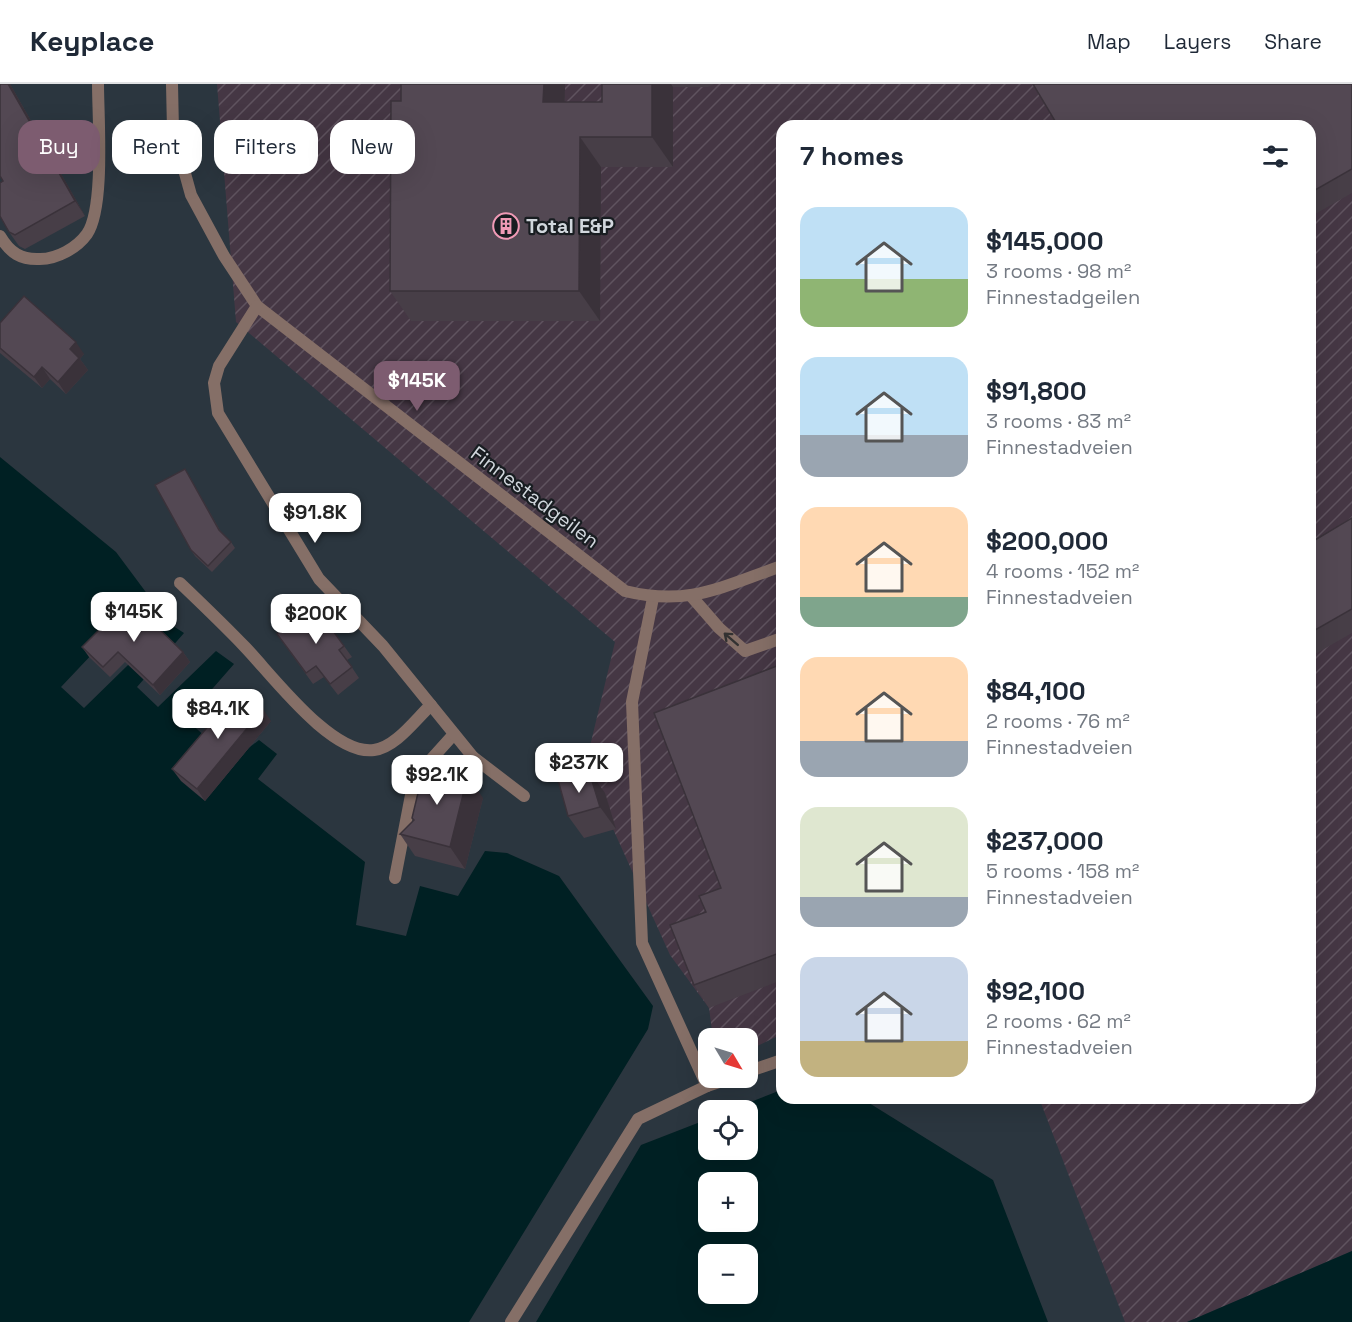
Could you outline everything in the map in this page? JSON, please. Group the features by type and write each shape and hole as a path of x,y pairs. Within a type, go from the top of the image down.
{"street":[{"path":"0,236 11,252 28,260 46,259 76,245 88,233 96,201 98,84"},
{"name":"Finnestadgeilen","path":"172,84 173,130 191,195 224,256 257,306 625,591 653,598 692,597 776,568"},
{"path":"257,306 219,366 214,383 218,413 319,579 383,645 473,757 524,796"},
{"path":"180,583 246,648 303,711 355,748 366,751 389,744 431,705"},
{"path":"692,597 719,628 745,651 776,640"},
{"path":"653,598 632,702 642,943 698,1066"},
{"path":"395,878 412,790 427,764 454,734"},
{"path":"758,1068 776,1062"},
{"path":"512,1322 638,1119 703,1088"}],"shaded area":[{"path":"217,84 1352,84 1352,1251 1187,1322 1125,1322 1041,1104 1316,1104 1316,120 776,120 776,1037 758,1046 758,1028 712,1028 709,1008 670,955 585,767 615,642 236,322 224,174 318,174 318,120 220,120"},
{"path":"0,457 116,552 148,595 61,687 84,708 170,624 184,633 137,687 158,707 216,651 234,664 186,719 232,761 259,740 277,754 258,779 365,862 356,925 406,936 420,886 458,896 485,851 507,853 559,876 653,1006 648,1029 469,1322 0,1322"},
{"path":"776,1092 776,1104 871,1104 993,1180 1048,1322 536,1322 641,1145 698,1123 698,1160 758,1160 758,1100 756,1100"},
{"path":"1352,1251 1352,1322 1187,1322"}],"building":[{"path":"0,84 8,84 29,120 18,120 18,174 60,174 75,201 15,235 9,232 0,216 0,183 3,181 0,176"},
{"name":"Total E&P","path":"401,84 544,84 543,102 602,102 602,84 652,84 652,137 580,137 579,291 390,291 391,174 415,174 415,120 391,120 391,101 401,101"},
{"path":"1033,84 1352,84 1352,169 1316,190 1316,120 1054,120"},
{"path":"24,296 76,342 70,349 79,358 58,382 42,367 34,377 0,348 0,323"},
{"path":"185,469 219,530 231,542 208,566 191,550 155,485"},
{"path":"1352,518 1352,609 1316,630 1316,539"},
{"path":"129,600 183,652 153,685 118,652 103,667 82,647"},
{"path":"315,606 344,646 339,650 352,667 330,684 316,666 306,673 277,634"},
{"path":"776,666 776,954 694,985 670,925 706,912 699,896 721,888 654,713"},
{"path":"239,690 263,709 197,789 172,769"},
{"path":"425,764 468,775 450,847 400,834 414,820 412,818"},
{"path":"589,771 600,807 568,816 558,780"}],"place":[{"name":"Total E&P","path":"506,226"}]}
